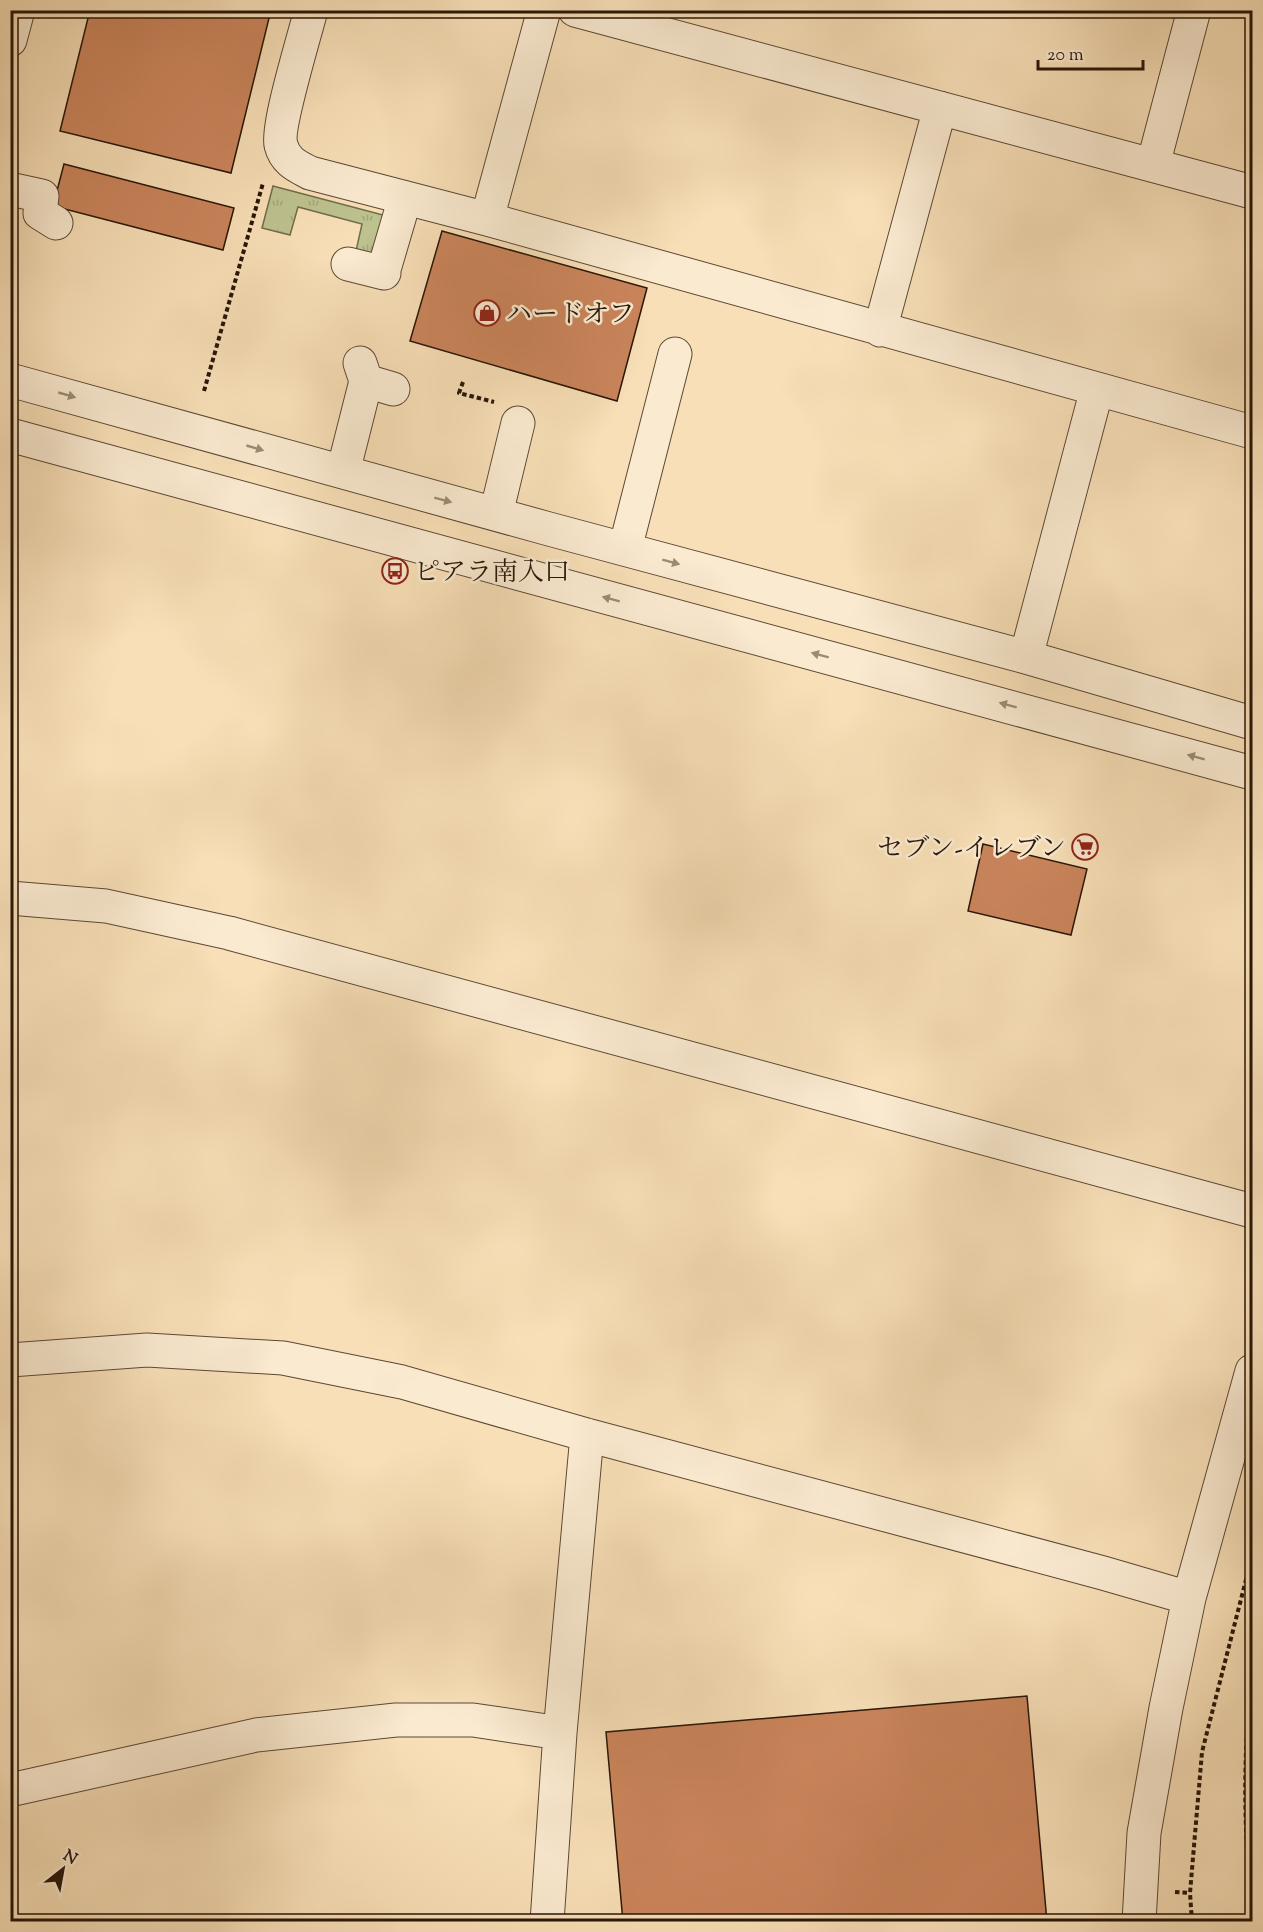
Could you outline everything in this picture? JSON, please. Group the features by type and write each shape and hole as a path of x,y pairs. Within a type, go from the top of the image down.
{"street":[{"path":"10,40 18,10"},
{"path":"311,10 284,118 280,144 288,161 310,173 487,219 1252,432"},
{"path":"487,219 544,10"},
{"path":"575,10 1252,192"},
{"path":"1153,165 1194,10"},
{"path":"880,330 940,108"},
{"path":"10,189 42,196 40,213 56,223"},
{"path":"348,264 384,270 405,198"},
{"path":"625,549 675,354"},
{"path":"343,472 373,378"},
{"path":"10,380 1026,657 1252,723"},
{"path":"1026,657 1097,389"},
{"path":"496,514 518,423"},
{"path":"10,435 1252,772"},
{"path":"10,898 106,906 229,933 1252,1211"},
{"path":"10,1360 147,1350 283,1358 402,1382 587,1436 1189,1598"},
{"path":"1139,1922 1144,1833 1166,1708 1189,1598 1252,1371"},
{"path":"547,1922 560,1733 587,1436"},
{"path":"10,1790 256,1735 396,1719 473,1720 560,1733"}],"path":[{"path":"204,391 263,183 288,161"},
{"path":"1192,1922 1190,1893 1202,1752 1252,1556"},
{"path":"1252,1615 1252,1623"},
{"path":"1252,1678 1245,1787 1247,1862 1252,1902"}],"green space":[{"path":"273,186 383,215 372,255 356,251 362,224 298,207 290,235 262,228"}],"building":[{"path":"90,10 271,10 231,173 60,131"},
{"path":"64,164 234,208 223,250 53,206"},
{"path":"442,231 647,288 617,401 410,341"},
{"path":"983,844 1087,869 1071,935 968,911"},
{"path":"1027,1696 1047,1922 623,1922 606,1732"}],"place":[{"name":"ハードオフ","path":"487,313"},
{"name":"ピアラ南入口","path":"395,571"},
{"name":"セブン-イレブン","path":"1085,847"}]}
